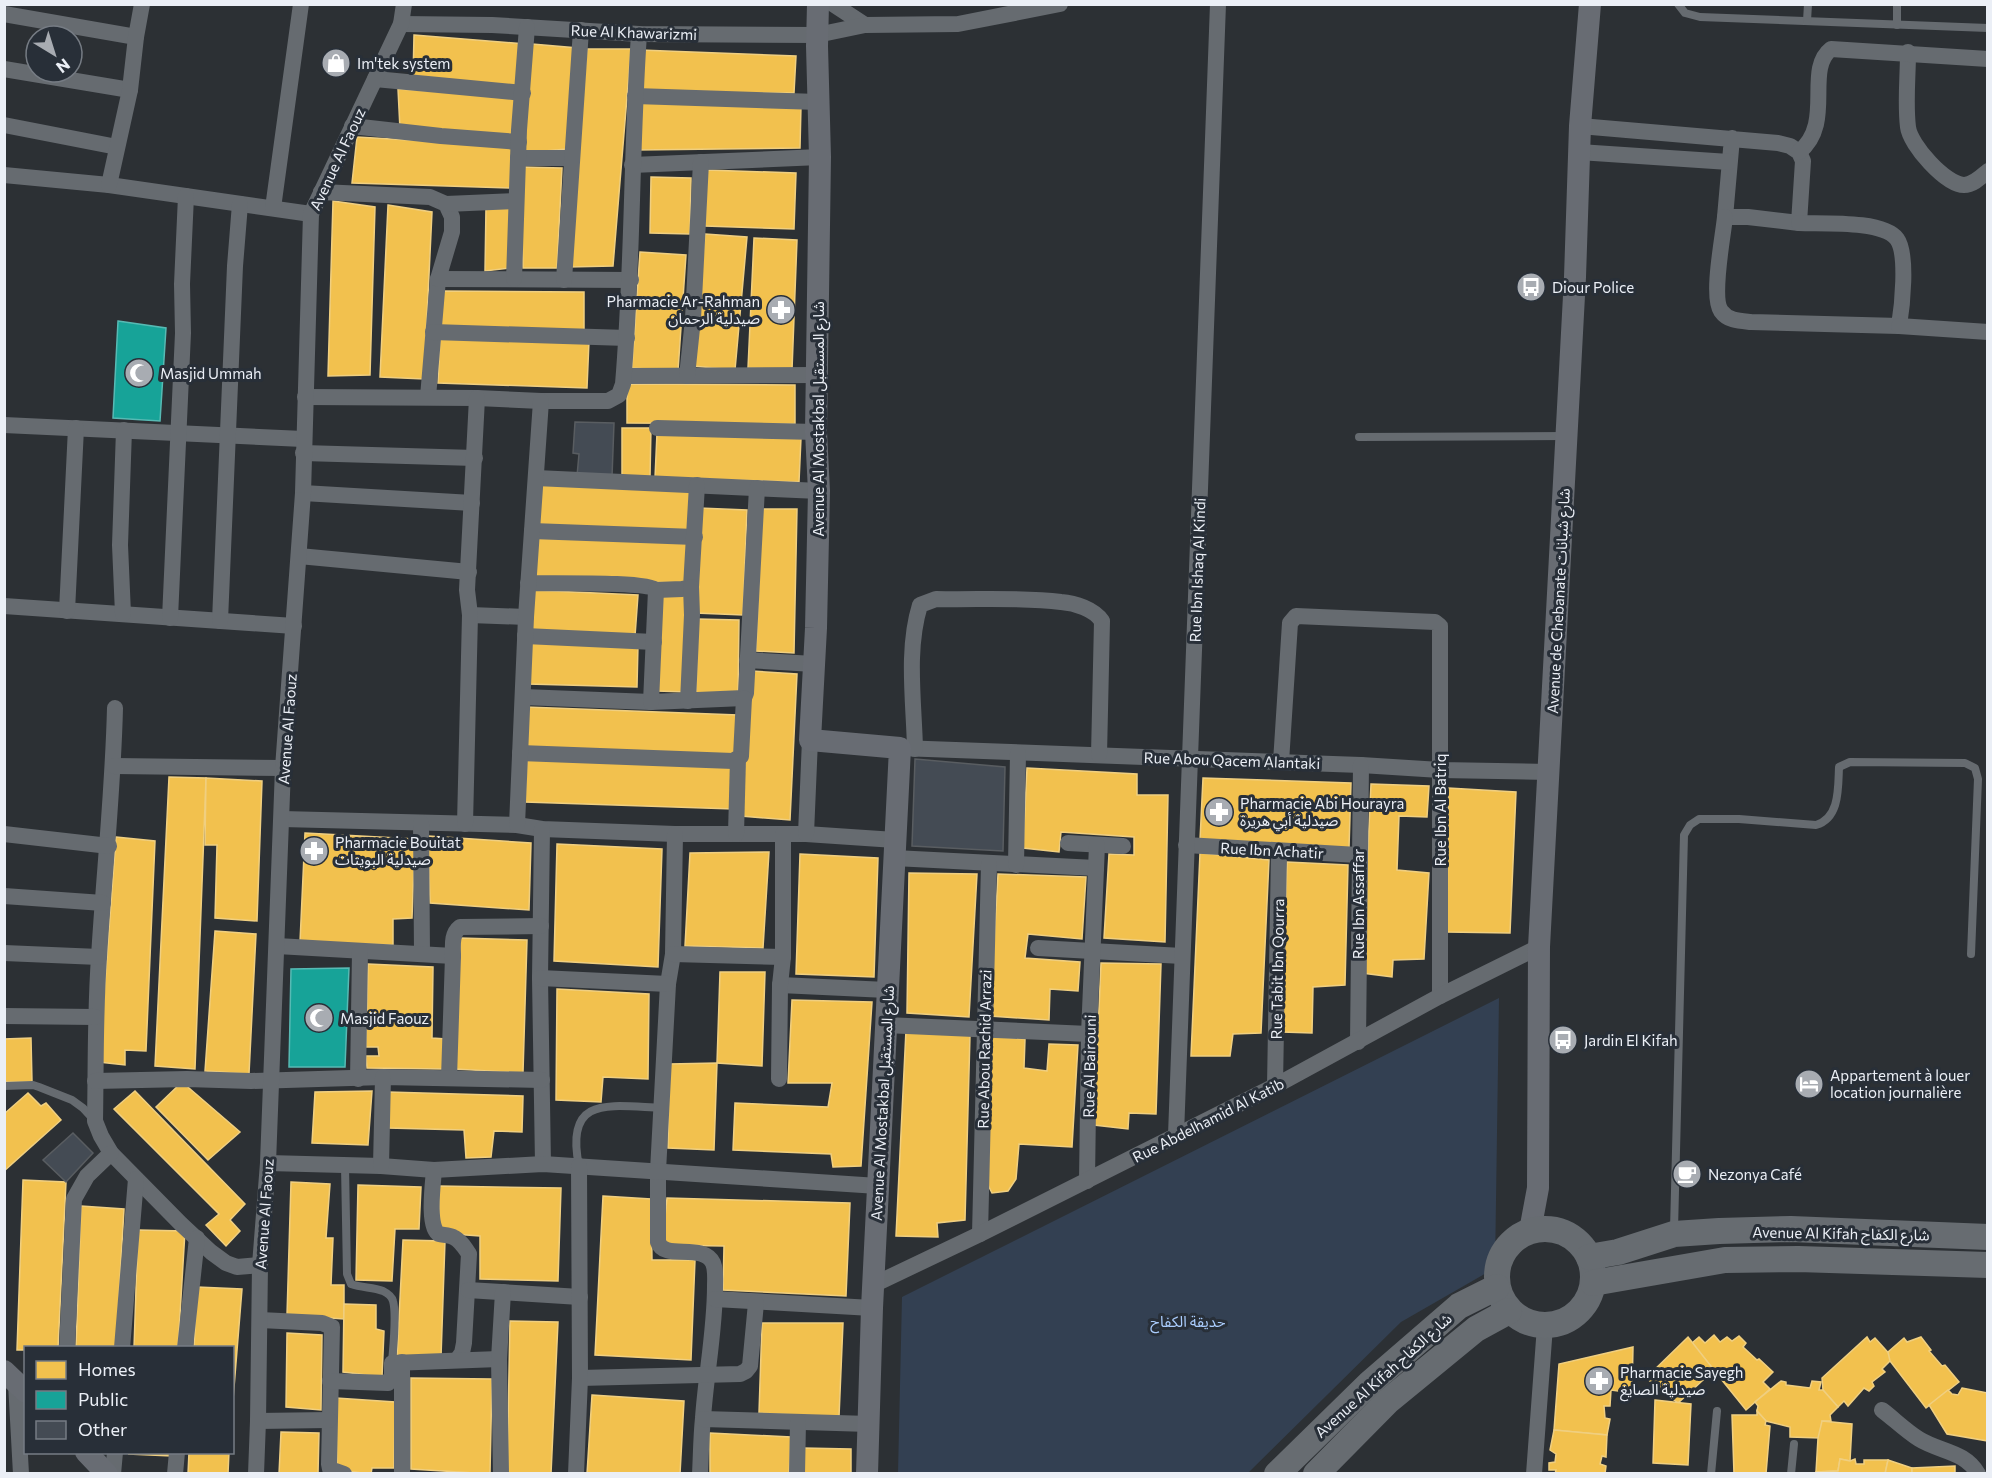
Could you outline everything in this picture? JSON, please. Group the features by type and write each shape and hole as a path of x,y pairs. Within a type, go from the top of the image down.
{"main road":[{"name":"Avenue Al Kifah شارع الكفاح","path":"1589,1257 1618,1252 1674,1234 1791,1229 1988,1237"},
{"path":"1539,1230 1568,1235 1589,1257 1593,1270 1593,1283 1589,1296 1577,1313 1559,1324 1545,1326 1520,1319 1509,1311 1502,1300 1497,1287 1496,1271 1501,1256 1510,1243 1539,1230"},
{"name":"Avenue Al Kifah شارع الكفاح","path":"1593,1283 1725,1260 1798,1259 1988,1265"},
{"name":"Avenue Al Kifah شارع الكفاح","path":"1276,1473 1370,1383 1459,1306 1497,1287"},
{"name":"Avenue Al Kifah شارع الكفاح","path":"1316,1473 1387,1402 1476,1329 1509,1311"}],"street":[{"path":"109,185 130,90 142,4"},
{"path":"273,208 302,4"},
{"name":"Avenue Al Faouz","path":"256,1473 260,1265 268,1163 283,768 303,494 311,214 401,24 404,4"},
{"name":"Avenue Al Mostakbal شارع المستقبل","path":"806,834 819,490 816,432 820,157 818,4"},
{"path":"833,4 865,25"},
{"name":"Rue Al Khawarizmi","path":"401,24 527,27 639,34 817,35 865,25 958,24 1060,4"},
{"name":"Rue Ibn Ishaq Al Kindi","path":"1176,1135 1218,4"},
{"name":"Avenue de Chebanate شارع شبانات","path":"1539,1230 1537,1198 1539,947 1580,126 1590,4"},
{"path":"4,14 136,37"},
{"path":"514,279 518,150 527,27"},
{"path":"564,280 581,30"},
{"path":"305,397 428,397 541,401 614,399 622,390 624,376 631,280 632,165 639,34"},
{"path":"1799,152 1815,133 1820,69 1825,53 1831,49 1988,58"},
{"path":"1908,52 1908,130 1915,143 1952,183 1970,184 1988,171"},
{"path":"4,69 130,90"},
{"path":"375,79 523,93"},
{"path":"635,96 819,102"},
{"path":"4,125 117,147"},
{"path":"352,126 441,136 572,158"},
{"path":"1580,126 1732,138 1790,146 1799,152 1803,161 1799,223"},
{"path":"1732,138 1716,296 1720,310 1726,316 1734,321 1899,326 1988,332"},
{"path":"1579,152 1729,162"},
{"path":"632,165 820,157"},
{"path":"687,376 693,319 702,162"},
{"path":"4,175 109,185 311,214"},
{"path":"321,192 430,197 446,204 516,201"},
{"path":"170,618 186,196"},
{"path":"220,621 235,266 240,204"},
{"path":"428,397 438,279 452,232 452,217 446,204"},
{"path":"1725,217 1871,227 1890,233 1898,240 1902,250 1903,299 1899,326"},
{"path":"438,279 631,280"},
{"path":"433,332 627,338"},
{"path":"624,376 816,375"},
{"path":"465,824 470,615 467,590 477,398"},
{"path":"517,825 526,617 541,401"},
{"path":"4,425 228,435 303,446 475,458"},
{"path":"67,610 76,428"},
{"path":"657,428 816,432"},
{"path":"123,614 120,545 124,430"},
{"path":"536,478 819,490"},
{"path":"688,701 697,485"},
{"path":"736,834 738,759 741,756 757,488"},
{"path":"303,494 472,503"},
{"path":"532,531 694,537"},
{"path":"299,556 469,572"},
{"path":"528,584 652,586 656,590 691,587"},
{"path":"651,702 656,590"},
{"path":"907,748 915,623 920,605 936,599 1063,602 1086,609 1098,615 1102,621 1099,755"},
{"path":"4,606 294,626"},
{"path":"470,615 526,617"},
{"name":"Rue Ibn Al Batriq","path":"1281,762 1292,619 1296,616 1424,621 1435,622 1440,626 1440,996"},
{"path":"525,636 654,642"},
{"path":"747,660 814,664"},
{"path":"523,697 651,702 744,698"},
{"path":"115,708 109,846 95,1017 95,1121 100,1136 111,1153 197,1238 226,1263 237,1267 260,1265"},
{"name":"Rue Abou Qacem Alantaki","path":"810,740 907,748 1018,753 1361,765 1440,770 1549,772"},
{"name":"Avenue Al Mostakbal شارع المستقبل","path":"867,1473 872,1308 894,849 907,748"},
{"path":"520,753 738,759"},
{"path":"1016,865 1018,753"},
{"name":"Rue Ibn Assaffar","path":"1358,1042 1361,765"},
{"path":"114,766 283,768"},
{"path":"282,819 517,825 542,829 675,834 806,834 989,864 1096,868"},
{"path":"421,823 422,954"},
{"path":"542,829 540,978 543,1164"},
{"path":"4,834 109,846"},
{"path":"675,834 673,954 668,984 658,1171 659,1246 664,1250 695,1252 712,1262 715,1272 715,1299 700,1473"},
{"path":"779,1080 780,985 783,957 783,834"},
{"path":"1068,843 1123,846"},
{"name":"Rue Al Bairouni","path":"1087,1181 1089,1034 1097,845"},
{"name":"Rue Ibn Achatir","path":"1186,845 1359,855"},
{"name":"Rue Tabit Ibn Qourra","path":"1275,1086 1279,851"},
{"name":"Rue Abou Rachid Arrazi","path":"980,1234 989,864"},
{"path":"4,897 103,903"},
{"path":"449,1078 456,930 460,927 541,926"},
{"path":"277,946 453,956"},
{"name":"Rue Abdelhamid Al Katib","path":"873,1285 1275,1086 1440,996 1539,947"},
{"path":"1038,948 1182,956"},
{"path":"358,1079 360,951"},
{"path":"4,953 99,957"},
{"path":"673,954 783,957"},
{"path":"540,978 668,984"},
{"path":"780,985 887,990"},
{"path":"4,1016 95,1017"},
{"path":"885,1025 1089,1034"},
{"path":"95,1081 383,1077 542,1080"},
{"path":"381,1166 383,1077"},
{"path":"67,1346 74,1199 87,1176 111,1153"},
{"path":"268,1163 434,1170 543,1164 878,1186"},
{"path":"576,1473 580,1378 579,1166"},
{"path":"434,1170 432,1221 434,1230 453,1237 469,1254 464,1343 462,1353 457,1360"},
{"path":"122,1346 136,1179"},
{"path":"185,1346 197,1238"},
{"path":"468,1290 580,1297"},
{"path":"501,1473 499,1359 503,1292"},
{"path":"715,1299 872,1308"},
{"path":"580,1378 740,1374 746,1371 751,1359 756,1303"},
{"path":"260,1320 322,1323 332,1327 330,1469 344,1473"},
{"path":"1534,1473 1545,1326"},
{"path":"397,1363 499,1359"},
{"path":"330,1381 388,1383 397,1363"},
{"path":"397,1363 402,1473"},
{"path":"15,1382 21,1473"},
{"path":"1882,1410 1919,1439 1962,1456 1978,1473"},
{"path":"703,1419 869,1424"},
{"path":"258,1421 329,1420"},
{"path":"796,1473 798,1422"},
{"path":"88,1454 107,1473"},
{"path":"113,1473 115,1454"},
{"path":"175,1473 177,1454"}],"lane":[{"path":"1678,4 1685,13 1692,16 1988,28"},
{"path":"1807,21 1808,4"},
{"path":"1897,4 1897,25"},
{"path":"1359,437 1566,436"},
{"path":"1674,1234 1684,835 1690,825 1699,819 1739,819 1816,825 1824,822 1833,813 1839,767 1850,762 1965,763 1975,768 1978,779 1971,954"},
{"path":"4,1086 33,1085 72,1100 95,1121"},
{"path":"579,1166 575,1147 576,1129 589,1111 606,1106 662,1108"},
{"path":"345,1166 347,1274 351,1284 362,1288 382,1290 393,1300 397,1363"},
{"path":"1711,1473 1717,1411"},
{"path":"1791,1473 1794,1444"}],"green space":[{"name":"حديقة الكفاح","path":"1499,998 1495,1268 1401,1322 1248,1473 898,1473 902,1297"}],"building: Homes":[{"path":"414,35 525,44 520,88 413,79"},
{"path":"532,44 578,48 567,149 522,153"},
{"path":"587,49 631,49 613,266 568,267"},
{"path":"640,50 796,56 794,93 639,93"},
{"path":"398,89 520,97 513,138 400,129"},
{"path":"637,101 801,106 800,148 636,150"},
{"path":"357,137 513,146 511,188 352,183"},
{"path":"520,167 562,168 557,268 523,268"},
{"path":"707,170 796,173 794,229 705,226"},
{"path":"651,177 691,178 690,234 650,233"},
{"path":"333,201 375,207 370,375 328,376"},
{"path":"388,205 432,212 424,379 380,377"},
{"path":"486,207 513,208 511,268 485,271"},
{"path":"705,234 747,237 735,370 693,366"},
{"path":"754,238 797,240 792,370 748,368"},
{"path":"640,252 686,255 678,371 632,368"},
{"path":"443,291 584,292 584,332 439,329"},
{"path":"440,337 589,341 587,388 438,383"},
{"path":"627,384 795,385 795,424 627,423"},
{"path":"622,428 651,428 650,477 622,477"},
{"path":"657,433 801,438 799,482 655,478"},
{"path":"541,485 690,490 688,533 539,528"},
{"path":"699,508 747,510 743,615 695,613"},
{"path":"762,509 797,509 794,653 756,651"},
{"path":"533,536 688,539 686,583 532,580"},
{"path":"531,590 638,595 635,636 529,631"},
{"path":"661,595 690,596 686,692 657,691"},
{"path":"698,619 739,620 738,696 696,695"},
{"path":"529,643 638,645 637,687 528,684"},
{"path":"752,671 797,674 790,820 741,816"},
{"path":"526,707 738,715 736,757 524,750"},
{"path":"527,758 734,765 733,809 525,802"},
{"path":"1027,768 1137,774 1137,795 1168,795 1165,942 1104,938 1109,854 1134,855 1134,837 1061,832 1059,852 1023,848"},
{"path":"169,777 206,778 195,1069 155,1066"},
{"path":"206,778 262,781 257,921 215,918 217,845 205,845"},
{"path":"1203,778 1351,783 1349,848 1200,840"},
{"path":"1371,784 1429,786 1427,817 1399,816 1397,870 1429,873 1424,959 1393,960 1392,977 1362,973"},
{"path":"1448,788 1516,792 1510,933 1447,932"},
{"path":"305,833 415,839 412,918 393,919 393,945 300,942"},
{"path":"428,836 531,843 529,910 430,903"},
{"path":"116,837 155,841 146,1051 125,1050 125,1065 99,1062"},
{"path":"557,844 662,849 658,967 554,961"},
{"path":"769,852 763,948 685,946 690,853"},
{"path":"1200,853 1269,860 1261,1033 1233,1034 1230,1056 1191,1056"},
{"path":"800,854 878,858 874,977 796,974"},
{"path":"1287,862 1348,865 1345,985 1313,987 1312,1033 1282,1032"},
{"path":"909,873 977,874 969,1017 907,1013"},
{"path":"998,874 1086,877 1082,939 1028,934 1025,958 1080,962 1078,991 1050,989 1049,1020 990,1016"},
{"path":"215,931 256,934 249,1074 205,1071"},
{"path":"460,938 527,940 523,1073 455,1069"},
{"path":"1101,963 1161,964 1156,1114 1129,1113 1128,1129 1094,1125"},
{"path":"368,964 433,967 432,1038 446,1039 445,1069 367,1068 366,1056 379,1056 378,1047 366,1047"},
{"path":"720,972 765,972 762,1066 717,1063"},
{"path":"557,989 649,994 648,1079 603,1077 601,1102 556,1100"},
{"path":"792,1000 872,1002 861,1166 833,1167 831,1154 733,1150 735,1103 828,1107 832,1083 788,1083"},
{"path":"906,1030 970,1035 965,1220 937,1223 938,1237 896,1236"},
{"path":"990,1036 1025,1039 1024,1068 1047,1071 1049,1044 1078,1045 1072,1147 1019,1144 1016,1179 1008,1191 992,1193 983,1175"},
{"path":"31,1038 32,1082 4,1082 4,1039"},
{"path":"717,1063 714,1150 668,1148 669,1064"},
{"path":"182,1082 240,1132 208,1160 156,1107"},
{"path":"135,1091 245,1204 230,1220 240,1231 226,1246 206,1225 219,1214 114,1109"},
{"path":"372,1091 368,1145 312,1143 315,1092"},
{"path":"388,1092 523,1096 522,1132 494,1131 491,1157 466,1158 464,1130 388,1128"},
{"path":"28,1093 41,1106 46,1103 61,1120 4,1171 4,1114"},
{"path":"23,1180 66,1182 58,1346 24,1346 24,1350 17,1350"},
{"path":"291,1182 330,1184 326,1238 333,1238 331,1285 344,1285 344,1319 287,1315"},
{"path":"358,1185 421,1187 419,1229 395,1229 392,1281 356,1280"},
{"path":"439,1186 561,1188 558,1281 480,1279 480,1236 439,1233"},
{"path":"603,1196 651,1199 652,1260 695,1260 691,1360 595,1355"},
{"path":"667,1198 850,1203 846,1296 723,1290 724,1246 662,1245"},
{"path":"81,1206 124,1209 116,1346 76,1346"},
{"path":"138,1230 185,1231 178,1346 134,1346"},
{"path":"403,1240 445,1241 441,1357 397,1357"},
{"path":"197,1287 242,1289 234,1387 234,1346 194,1346"},
{"path":"344,1304 376,1305 376,1329 384,1331 382,1377 343,1372"},
{"path":"510,1321 558,1322 551,1474 507,1474"},
{"path":"762,1323 843,1323 839,1417 759,1413"},
{"path":"287,1333 322,1335 321,1410 286,1407"},
{"path":"1714,1335 1720,1342 1727,1337 1732,1341 1739,1336 1746,1343 1743,1347 1773,1372 1763,1382 1770,1389 1746,1410 1692,1343 1699,1337 1705,1343"},
{"path":"1688,1337 1714,1370 1678,1403 1646,1378"},
{"path":"1867,1337 1870,1342 1875,1338 1893,1358 1882,1369 1885,1372 1872,1382 1874,1386 1869,1391 1864,1388 1848,1406 1844,1401 1838,1407 1823,1390 1822,1378"},
{"path":"1921,1337 1931,1350 1929,1351 1959,1382 1926,1408 1890,1361 1888,1352 1904,1338 1907,1342"},
{"path":"1633,1347 1632,1393 1611,1390 1610,1406 1604,1406 1605,1418 1610,1419 1607,1435 1554,1430 1559,1364"},
{"path":"411,1378 492,1379 490,1474 411,1469"},
{"path":"1781,1381 1786,1382 1786,1385 1810,1388 1812,1381 1821,1382 1819,1390 1823,1390 1838,1407 1830,1415 1831,1421 1822,1421 1820,1438 1790,1437 1790,1427 1766,1421 1757,1411 1758,1406 1755,1402"},
{"path":"1962,1388 1988,1393 1988,1441 1947,1434 1929,1405 1948,1390 1958,1395"},
{"path":"592,1395 684,1401 680,1474 587,1474"},
{"path":"336,1398 395,1402 394,1468 372,1468 371,1474 337,1470"},
{"path":"1655,1400 1691,1404 1688,1465 1653,1463"},
{"path":"1757,1411 1766,1421 1765,1425 1770,1426 1766,1474 1734,1474 1732,1415 1757,1415"},
{"path":"1822,1421 1852,1424 1850,1461 1840,1459 1838,1471 1816,1472 1818,1438"},
{"path":"1554,1430 1607,1435 1606,1457 1602,1456 1600,1464 1606,1466 1605,1474 1555,1474 1556,1470 1549,1470 1549,1463 1555,1462 1556,1454 1550,1450"},
{"path":"281,1432 319,1433 318,1474 279,1474"},
{"path":"710,1433 791,1437 789,1474 710,1474"},
{"path":"803,1448 851,1449 851,1474 802,1474"},
{"path":"129,1454 171,1454 171,1456"},
{"path":"189,1454 229,1454 228,1474 188,1474"},
{"path":"1840,1459 1850,1461 1855,1459 1856,1464 1864,1464 1864,1460 1888,1460 1885,1474 1816,1474 1816,1472 1838,1471"},
{"path":"1888,1460 1912,1468 1912,1474 1885,1474"},
{"path":"1955,1466 1955,1474 1912,1474 1912,1468"}],"building: Public":[{"name":"Masjid Ummah","path":"118,321 166,328 160,421 113,418"},
{"name":"Masjid Faouz","path":"349,968 345,1067 289,1067 291,969"}],"building: Other":[{"path":"575,422 614,423 612,477 577,476 579,454 573,453"},
{"path":"915,759 1005,767 1003,851 912,846"},
{"path":"73,1133 93,1153 66,1182 43,1160"}],"place":[{"name":"Im'tek system","path":"336,63"},
{"name":"Diour Police","path":"1531,287"},
{"name":"Pharmacie Ar-Rahman صيدلية الرحمان","path":"781,310"},
{"name":"Masjid Ummah","path":"139,373"},
{"name":"Pharmacie Abi Hourayra صيدلية أبي هريرة","path":"1219,812"},
{"name":"Pharmacie Bouitat صيدلية البويتات","path":"314,851"},
{"name":"Masjid Faouz","path":"319,1018"},
{"name":"Jardin El Kifah","path":"1563,1040"},
{"name":"Appartement à louer location journalière","path":"1809,1084"},
{"name":"Nezonya Café","path":"1687,1174"},
{"name":"Pharmacie Sayegh صيدلية الصايغ","path":"1599,1381"}]}
